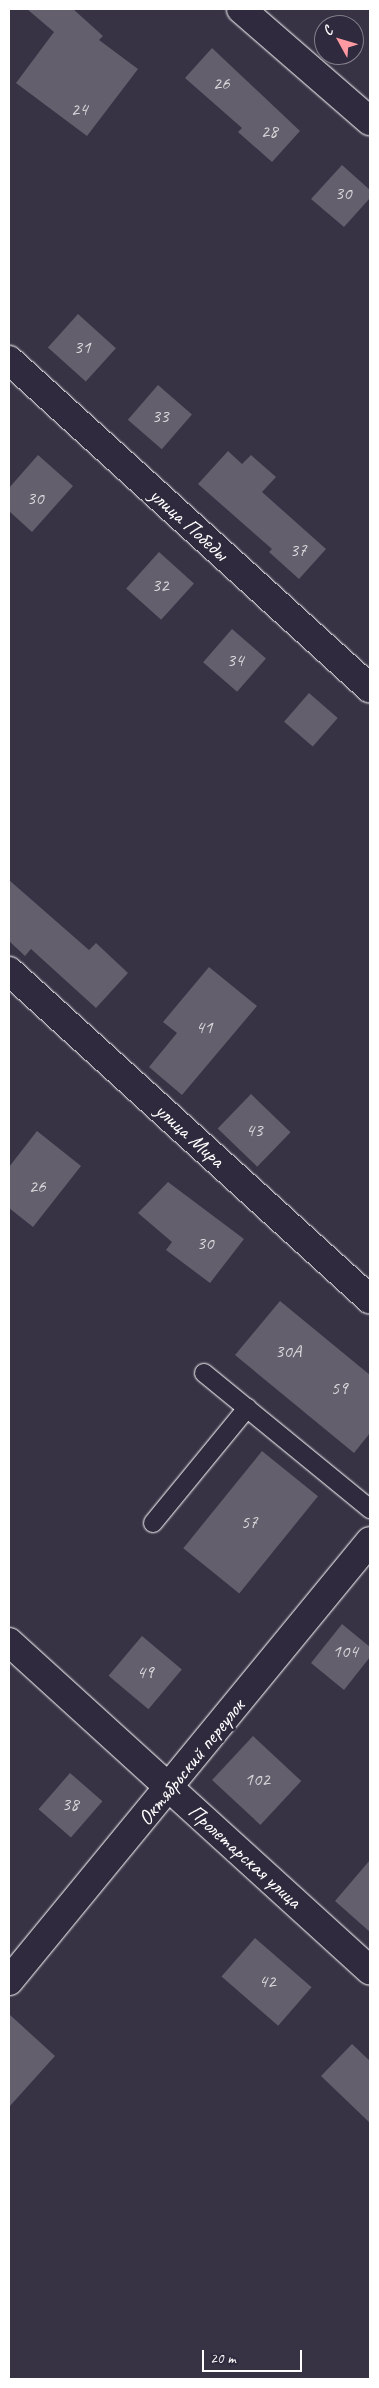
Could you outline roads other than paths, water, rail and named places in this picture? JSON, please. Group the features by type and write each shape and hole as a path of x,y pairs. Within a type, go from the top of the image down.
{"street":[{"path":"242,9 370,121"},
{"name":"улица Победы","path":"9,360 370,688"},
{"name":"улица Мира","path":"9,971 370,1300"},
{"name":"Октябрьский переулок","path":"9,1981 170,1788 370,1541"},
{"name":"Пролетарская улица","path":"9,1642 370,1970"}],"lane":[{"path":"204,1373 370,1509"},
{"path":"153,1523 247,1408"}]}
